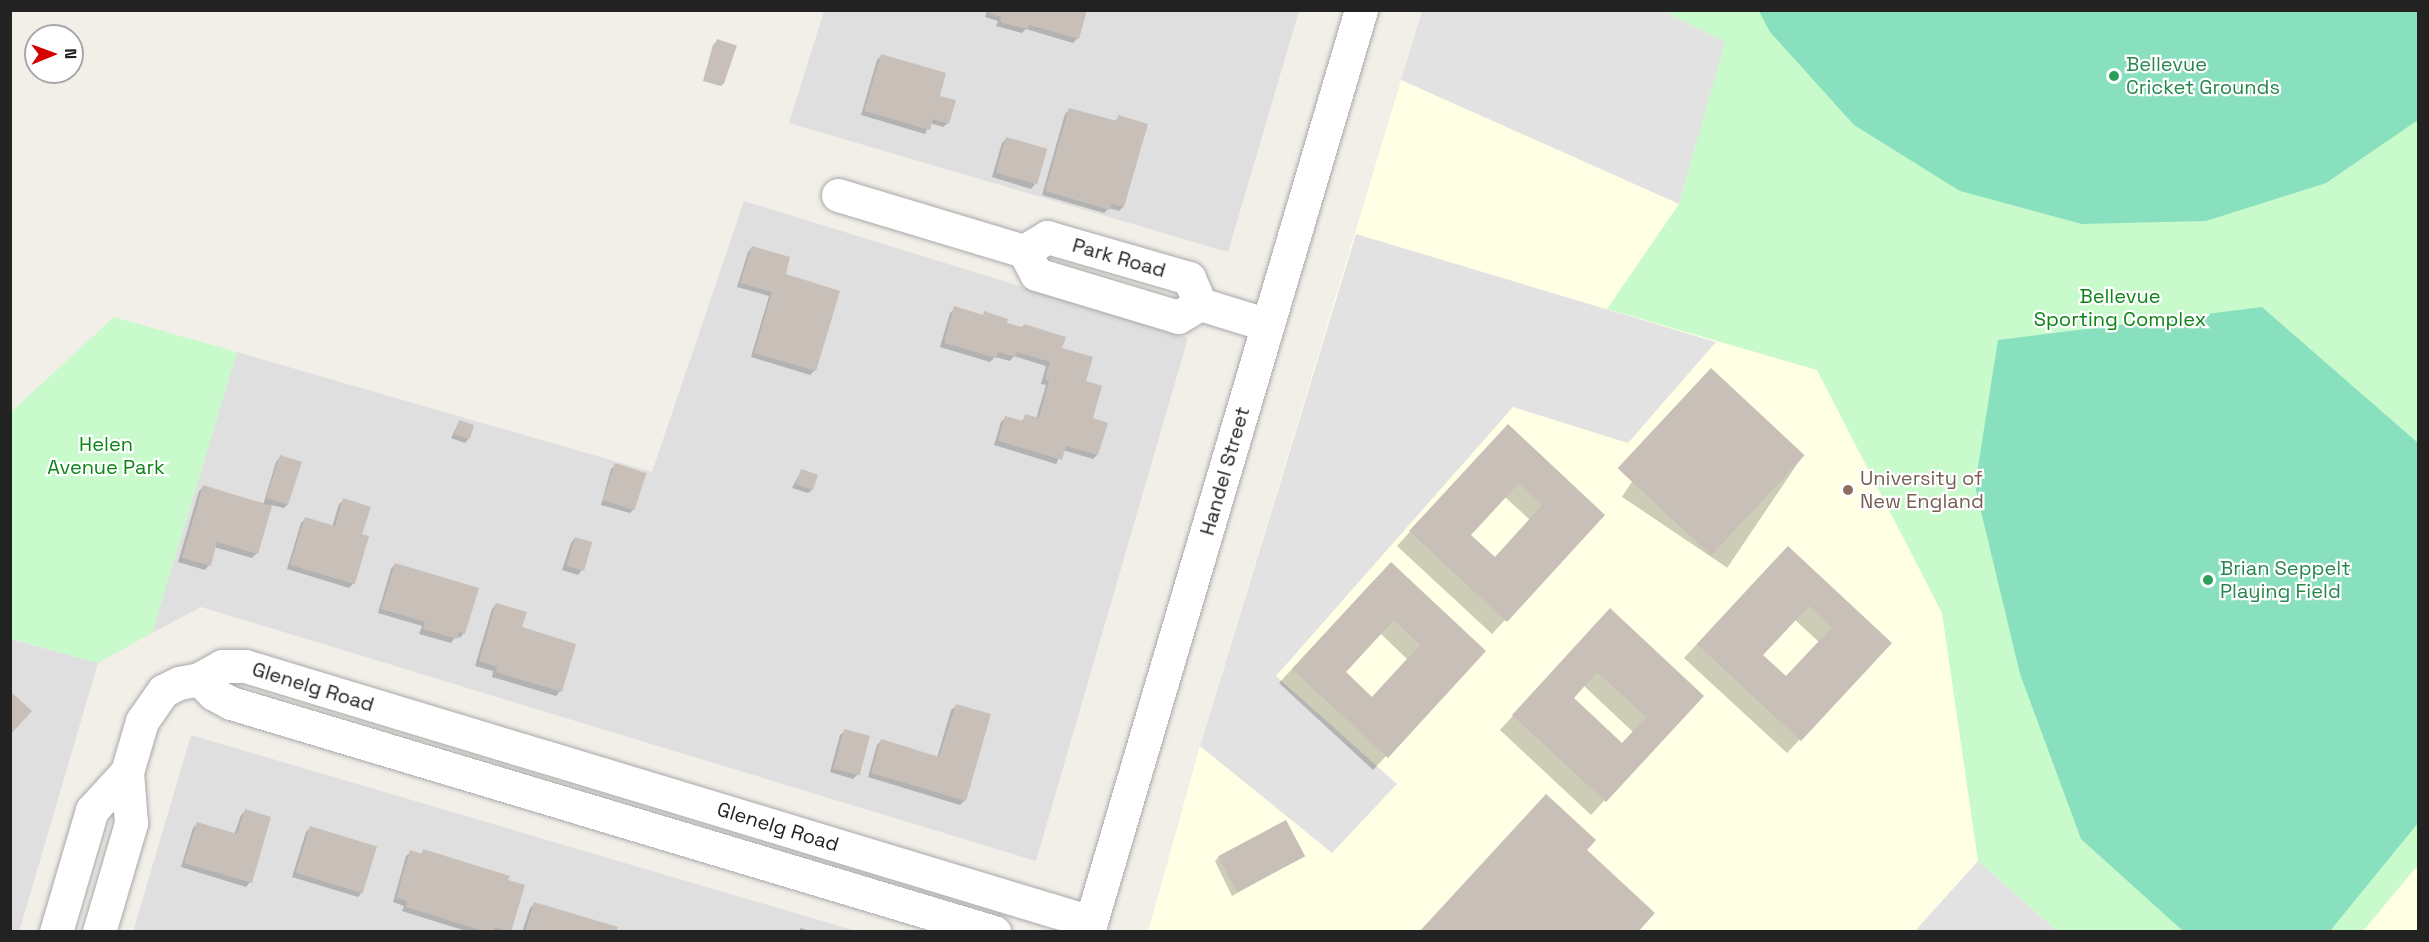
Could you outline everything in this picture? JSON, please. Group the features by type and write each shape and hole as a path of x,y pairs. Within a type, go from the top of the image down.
{"street":[{"name":"Handel Street","path":"1090,927 1361,10"},
{"name":"Park Road","path":"838,195 1024,251 1047,237 1189,278 1200,304 1268,325"},
{"name":"Glenelg Road","path":"994,932 231,703 214,694 199,679 222,666 245,666 1090,927"},
{"path":"99,932 131,823 127,772 142,721 163,691 179,683 199,679"},
{"path":"56,932 92,810 127,772"}],"shaded area":[{"path":"824,11 1299,11 1228,252 789,123"},
{"name":"University of New England","path":"1422,11 2418,11 2418,931 1148,932 1200,746"},
{"path":"1422,11 1664,11 1725,42 1679,204 1401,80"},
{"path":"744,201 1188,338 1036,861 201,607 152,633 237,352 652,472"},
{"path":"1356,234 1716,342 1628,443 1513,407 1276,676 1397,784 1332,853 1200,746"},
{"path":"10,639 98,663 19,932 10,931"},
{"path":"191,735 856,931 133,932"},
{"path":"1978,861 2057,931 1915,931"}],"green space":[{"name":"Bellevue Sporting Complex","path":"1664,11 2418,11 2418,865 2363,931 2057,931 1978,861 1942,613 1817,370 1607,309 1679,204 1724,42"},
{"name":"Bellevue Cricket Grounds","path":"1759,11 2418,11 2418,120 2326,183 2206,221 2082,224 1960,191 1854,125 1770,32"},
{"name":"Brian Seppelt Playing Field","path":"2262,307 2418,443 2418,823 2330,931 2183,931 2081,839 2020,674 1975,486 1998,340"},
{"name":"Helen Avenue Park","path":"114,317 237,352 152,633 98,663 11,639 10,413"}],"building":[{"path":"989,10 1087,10 1079,39 1029,25 1027,29 1000,22 1001,17 988,13"},
{"path":"717,39 737,46 724,83 704,76"},
{"path":"881,54 946,73 940,96 956,100 949,124 933,119 930,130 864,111"},
{"path":"1069,108 1117,121 1118,115 1148,124 1124,207 1112,204 1110,210 1045,191"},
{"path":"1006,137 1047,149 1037,184 996,173"},
{"path":"752,246 790,257 786,274 840,291 816,371 754,353 772,292 740,283"},
{"path":"954,306 983,315 984,311 1008,319 1007,323 1022,327 1024,324 1066,337 1062,348 1093,357 1086,381 1102,386 1093,418 1108,423 1098,455 1066,446 1062,460 998,441 1005,416 1023,421 1025,414 1039,418 1049,381 1045,379 1050,362 1017,352 1015,357 998,352 996,358 944,343"},
{"path":"1711,368 1805,455 1711,555 1618,468"},
{"path":"459,420 474,425 470,439 454,434"},
{"path":"1508,424 1605,515 1507,622 1409,531","holes":["1519,483 1542,505 1495,557 1471,535"]},
{"path":"280,455 302,462 288,505 266,498"},
{"path":"615,463 646,473 634,510 603,500"},
{"path":"801,469 818,475 813,490 796,484"},
{"path":"203,485 272,506 258,554 217,542 211,566 182,558"},
{"path":"343,498 371,507 362,534 369,536 355,584 290,565 305,517 335,526"},
{"path":"575,537 592,542 584,571 567,566"},
{"path":"1788,546 1892,643 1801,741 1697,644","holes":["1809,606 1832,627 1786,676 1763,655"]},
{"path":"1391,562 1486,651 1388,758 1292,669","holes":["1394,620 1420,645 1372,697 1346,672"]},
{"path":"395,563 479,588 465,634 459,632 457,639 423,629 425,622 381,609"},
{"path":"496,603 527,612 522,627 576,644 562,692 496,672 497,667 479,661"},
{"path":"1610,608 1704,696 1606,802 1512,715","holes":["1597,672 1646,717 1622,743 1574,698"]},
{"path":"10,691 32,711 10,735"},
{"path":"956,704 991,714 966,801 871,773 881,739 939,757"},
{"path":"844,729 870,736 859,776 833,769"},
{"path":"1546,794 1596,840 1587,850 1655,913 1638,932 1419,932"},
{"path":"245,809 271,817 252,883 184,863 197,822 237,834"},
{"path":"1286,820 1305,856 1237,892 1218,856"},
{"path":"310,826 377,846 363,893 296,873"},
{"path":"423,849 510,876 508,880 525,885 511,932 495,927 493,932 487,932 406,907 407,901 396,898 410,850 422,854"},
{"path":"534,902 618,927 616,932 525,932"}],"place":[{"name":"Bellevue Cricket Grounds","path":"2114,76"},
{"name":"University of New England","path":"1848,490"},
{"name":"Brian Seppelt Playing Field","path":"2208,580"}]}
